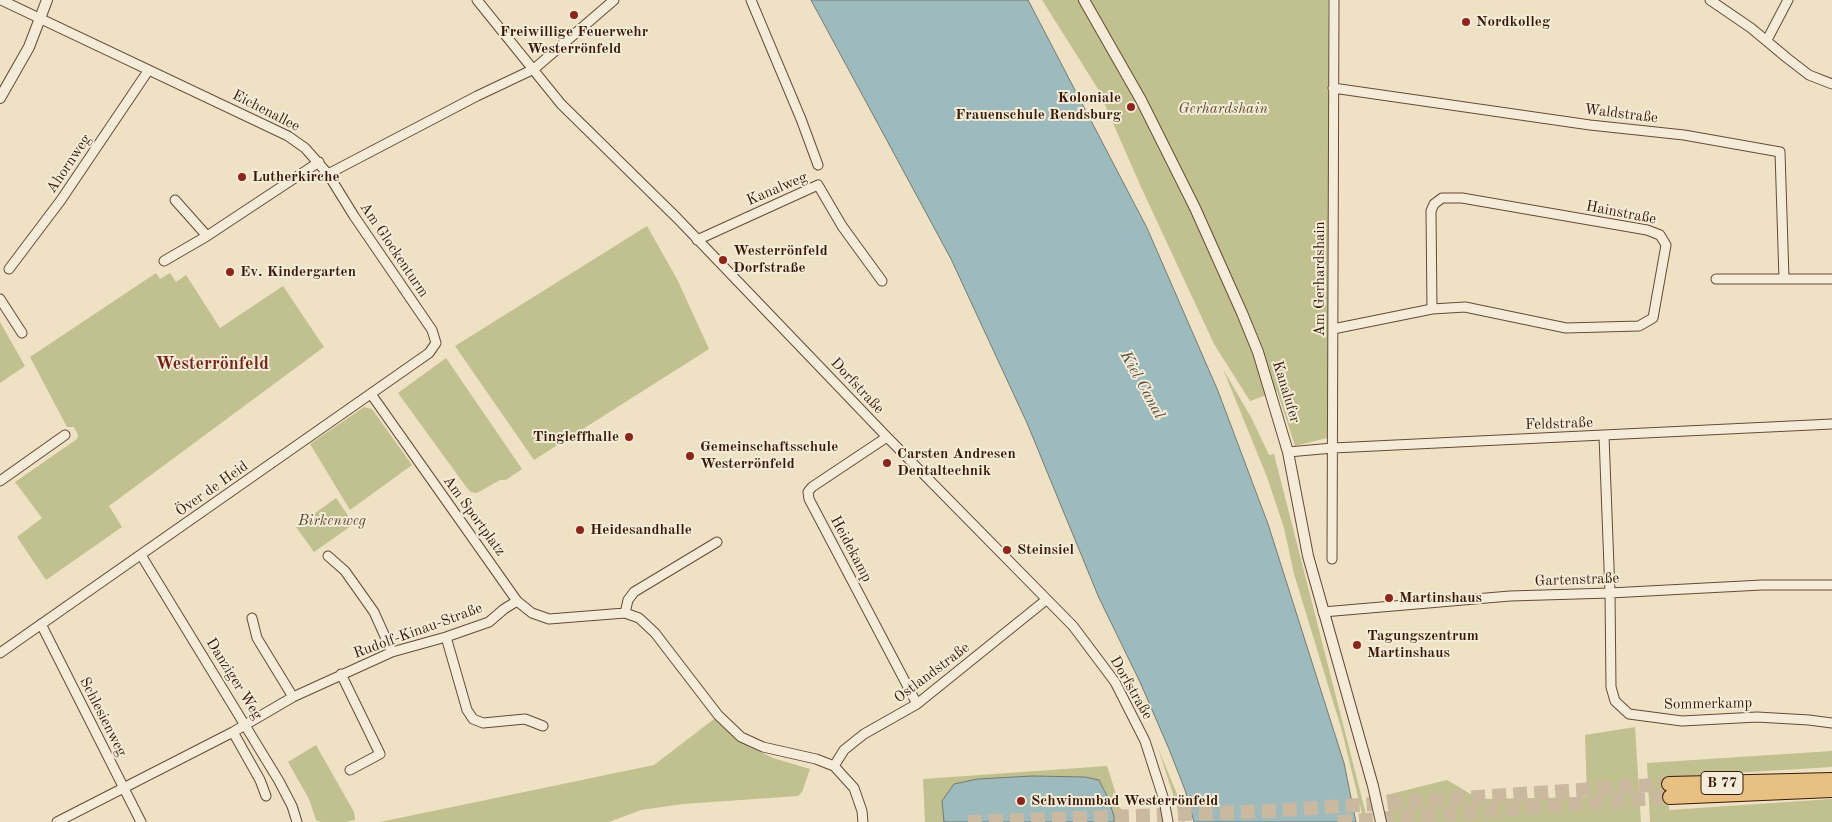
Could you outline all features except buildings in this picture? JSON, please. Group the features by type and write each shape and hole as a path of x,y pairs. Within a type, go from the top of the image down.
{"highway":[{"name":"B 77","path":"1832,780 1670,791 1832,790"}],"street":[{"name":"Eichenallee","path":"1,0 288,136 305,148 328,174"},
{"path":"0,98 29,48 47,0"},
{"name":"Dorfstraße","path":"476,0 561,104 697,240 1073,626 1114,682 1146,741 1164,800 1168,822"},
{"path":"328,174 477,96 534,69 614,0"},
{"path":"751,0 801,118 818,165"},
{"name":"Kanalufer","path":"1084,0 1141,100 1194,208 1258,352 1288,452 1308,556 1373,786 1381,822"},
{"name":"Am Gerhardshain","path":"1332,558 1334,0"},
{"path":"1710,0 1767,40 1809,75 1832,84"},
{"path":"1767,40 1788,0"},
{"name":"Ahornweg","path":"9,269 61,200 148,71"},
{"name":"Waldstraße","path":"1333,88 1590,125 1684,135 1780,152 1784,278"},
{"path":"164,261 207,236 319,162"},
{"name":"Am Glockenturm","path":"328,174 432,330 436,342"},
{"name":"Kanalweg","path":"697,240 818,185 842,226 882,281"},
{"name":"Hainstraße","path":"1333,329 1432,309 1464,307 1566,328 1639,326 1653,318 1666,245 1660,234 1648,230 1462,198 1442,198 1434,204 1431,212 1432,309"},
{"path":"174,200 207,236"},
{"path":"1716,279 1784,278 1832,280"},
{"path":"0,299 22,333"},
{"name":"Över de Heid","path":"0,653 429,353 436,342"},
{"name":"Am Sportplatz","path":"371,394 517,601 532,613 549,618 625,613"},
{"name":"Feldstraße","path":"1288,452 1333,448 1832,424"},
{"path":"0,481 65,435"},
{"name":"Sommerkamp","path":"1604,436 1610,593 1610,687 1615,701 1629,714 1682,721 1757,717 1832,723"},
{"name":"Heidekamp","path":"887,437 812,487 808,492 809,499 918,704"},
{"path":"717,542 634,592 628,600 625,613 639,618 655,633 718,715 742,737 763,747 816,759 834,766 854,788 862,811 863,822"},
{"name":"Danziger Weg","path":"141,555 284,789 297,822"},
{"path":"328,556 345,571 374,612 392,652"},
{"name":"Gartenstraße","path":"1323,612 1510,596 1762,585 1832,585"},
{"name":"Ostlandstraße","path":"834,766 844,750 864,734 918,704 1046,600"},
{"name":"Rudolf-Kinau-Straße","path":"57,822 233,732 293,697 392,652 446,637 488,622 517,601"},
{"path":"252,618 256,638 293,697"},
{"name":"Schlesienweg","path":"41,624 141,822"},
{"path":"446,637 467,710 473,719 483,723 525,719 543,726"},
{"path":"342,674 380,754 350,770"},
{"path":"233,732 260,780 266,796"}],"green space":[{"name":"Gerhardshain","path":"1042,0 1328,0 1331,437 1295,446 1277,391 1250,401 1214,344 1098,89"},
{"path":"647,226 677,279 709,349 534,460 455,346"},
{"path":"156,273 160,279 170,273 176,282 186,275 220,328 283,286 324,347 109,506 122,527 46,580 17,537 42,518 15,482 77,439 78,435 74,427 67,427 30,357"},
{"path":"0,322 25,366 0,383"},
{"path":"446,358 522,469 506,480 500,480 477,493 471,492 467,488 398,393"},
{"path":"1223,369 1252,419 1269,455 1274,454 1368,822 1364,822 1342,731 1294,574 1284,528 1267,477"},
{"path":"364,407 372,409 412,465 350,510 310,444"},
{"name":"Birkenweg","path":"336,498 354,524 314,552 296,527"},
{"path":"714,719 744,744 773,758 810,769 802,792 798,796 683,804 641,810 609,822 380,822 654,765"},
{"path":"1635,727 1641,822 1391,822 1386,795 1447,780 1479,799 1587,797 1585,735"},
{"path":"316,745 354,812 355,820 321,822 316,820 309,799 288,762"},
{"path":"1158,748 1177,794 1185,822 1182,822"},
{"path":"1832,751 1832,767 1668,777 1669,810 1832,799 1832,822 1650,822 1647,763"},
{"name":"Schwimmbad Westerrönfeld","path":"1107,766 1125,822 925,822 923,779"}],"water":[{"name":"Kiel Canal","path":"811,0 1028,0 1147,228 1218,391 1268,524 1344,763 1356,822 1194,822 1185,790 1169,749 1140,682 1099,598 1027,423 951,259"},
{"name":"Schwimmbad Westerrönfeld","path":"1032,776 1085,777 1099,780 1108,798 1114,822 944,822 942,801 954,784 978,779"}],"tunnel":[{"path":"968,822 1270,811 1669,784"},
{"path":"1338,822 1670,797"}],"place":[{"name":"Freiwillige Feuerwehr Westerrönfeld","path":"574,15"},
{"name":"Nordkolleg","path":"1466,22"},
{"name":"Koloniale Frauenschule Rendsburg","path":"1131,107"},
{"name":"Lutherkirche","path":"242,177"},
{"name":"Westerrönfeld Dorfstraße","path":"723,260"},
{"name":"Ev. Kindergarten","path":"230,272"},
{"name":"Tingleffhalle","path":"629,437"},
{"name":"Gemeinschaftsschule Westerrönfeld","path":"690,456"},
{"name":"Carsten Andresen Dentaltechnik","path":"887,463"},
{"name":"Heidesandhalle","path":"580,530"},
{"name":"Steinsiel","path":"1007,550"},
{"name":"Martinshaus","path":"1389,598"},
{"name":"Tagungszentrum Martinshaus","path":"1357,645"},
{"name":"Schwimmbad Westerrönfeld","path":"1021,801"}],"district":[{"name":"Westerrönfeld","path":"212,364"}]}
